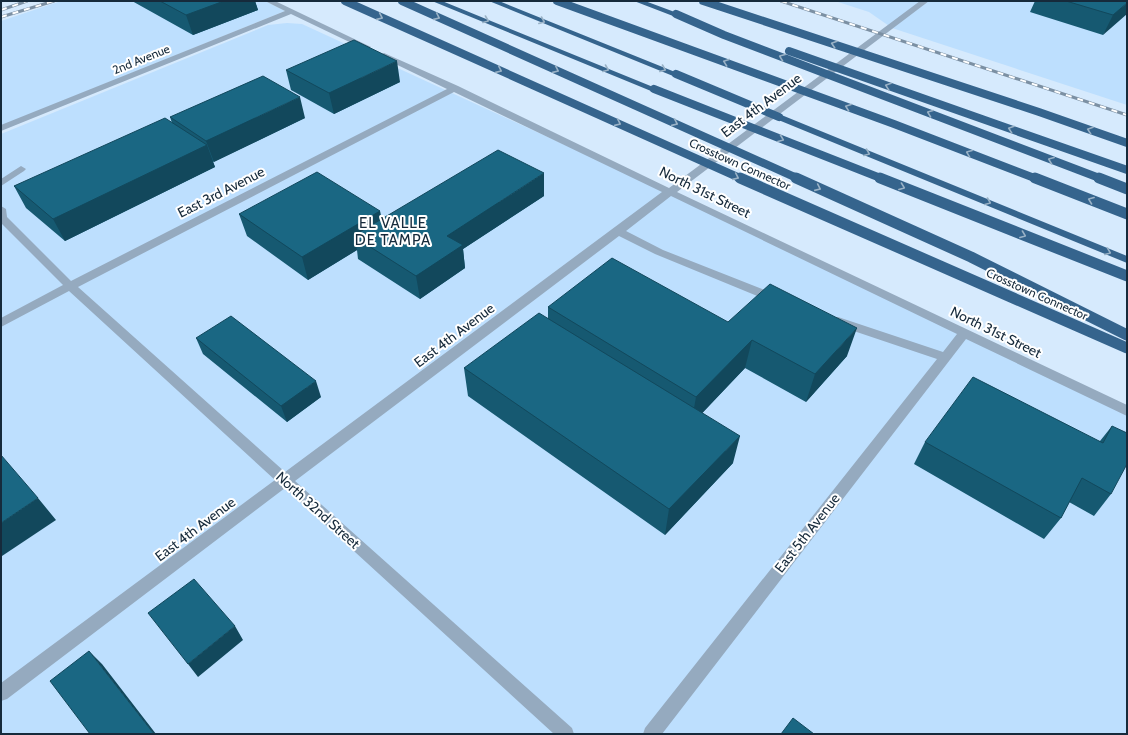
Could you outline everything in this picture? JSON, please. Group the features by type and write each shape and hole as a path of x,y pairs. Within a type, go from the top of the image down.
{"highway":[{"name":"Crosstown Connector","path":"345,1 698,160 1127,348"},
{"path":"402,1 971,257 1127,335"},
{"path":"436,1 1127,276"},
{"path":"493,1 780,116 1127,260"},
{"path":"557,1 894,124 1127,214"},
{"path":"638,1 731,31 1127,170"},
{"path":"703,1 1039,112 1127,143"},
{"path":"676,14 724,35 1127,189"}],"street":[{"name":"North 31st Street","path":"269,1 456,88 1127,411"},
{"name":"East 4th Avenue","path":"1,693 925,1"},
{"name":"2nd Avenue","path":"1,128 290,12"},
{"name":"East 3rd Avenue","path":"1,323 70,286 456,88"},
{"path":"1,184 21,169"},
{"name":"North 32nd Street","path":"1,209 2,218 70,286 566,734"},
{"path":"618,231 659,252 788,304"},
{"path":"823,316 945,357"},
{"name":"East 5th Avenue","path":"651,734 964,332"}],"shaded area":[{"path":"61,1 265,1 285,11 1,126 1,21"},
{"path":"835,1 1127,1 1127,105 892,28 869,12"},
{"path":"287,23 302,24 765,237 1127,413 1127,734 1,734 1,134 268,25"}],"building":[{"path":"160,1 224,1 186,15"},
{"path":"1066,1 1127,1 1127,3 1113,15"},
{"path":"354,40 397,61 329,93 286,70"},
{"path":"263,76 300,97 206,141 170,117"},
{"path":"165,118 207,145 53,219 14,186"},
{"path":"498,150 544,173 447,236 463,245 416,276 353,236"},
{"path":"317,172 380,211 302,257 239,214"},
{"path":"612,258 728,322 770,284 857,328 815,374 752,340 696,397 548,307"},
{"path":"539,313 740,436 669,509 464,368"},
{"path":"231,316 316,381 281,406 196,338"},
{"path":"973,377 1103,443 1112,426 1127,433 1127,464 1111,494 1082,478 1061,518 925,442"},
{"path":"1,455 38,498 1,523"},
{"path":"194,579 235,626 188,664 148,613"},
{"path":"89,651 154,734 90,734 50,681"},
{"path":"793,718 814,734 781,734"}],"railway":[{"path":"1,10 27,1"},
{"path":"1,17 54,1"},
{"path":"781,1 1127,115"}],"district":[{"name":"EL VALLE DE TAMPA","path":"393,232"}]}
